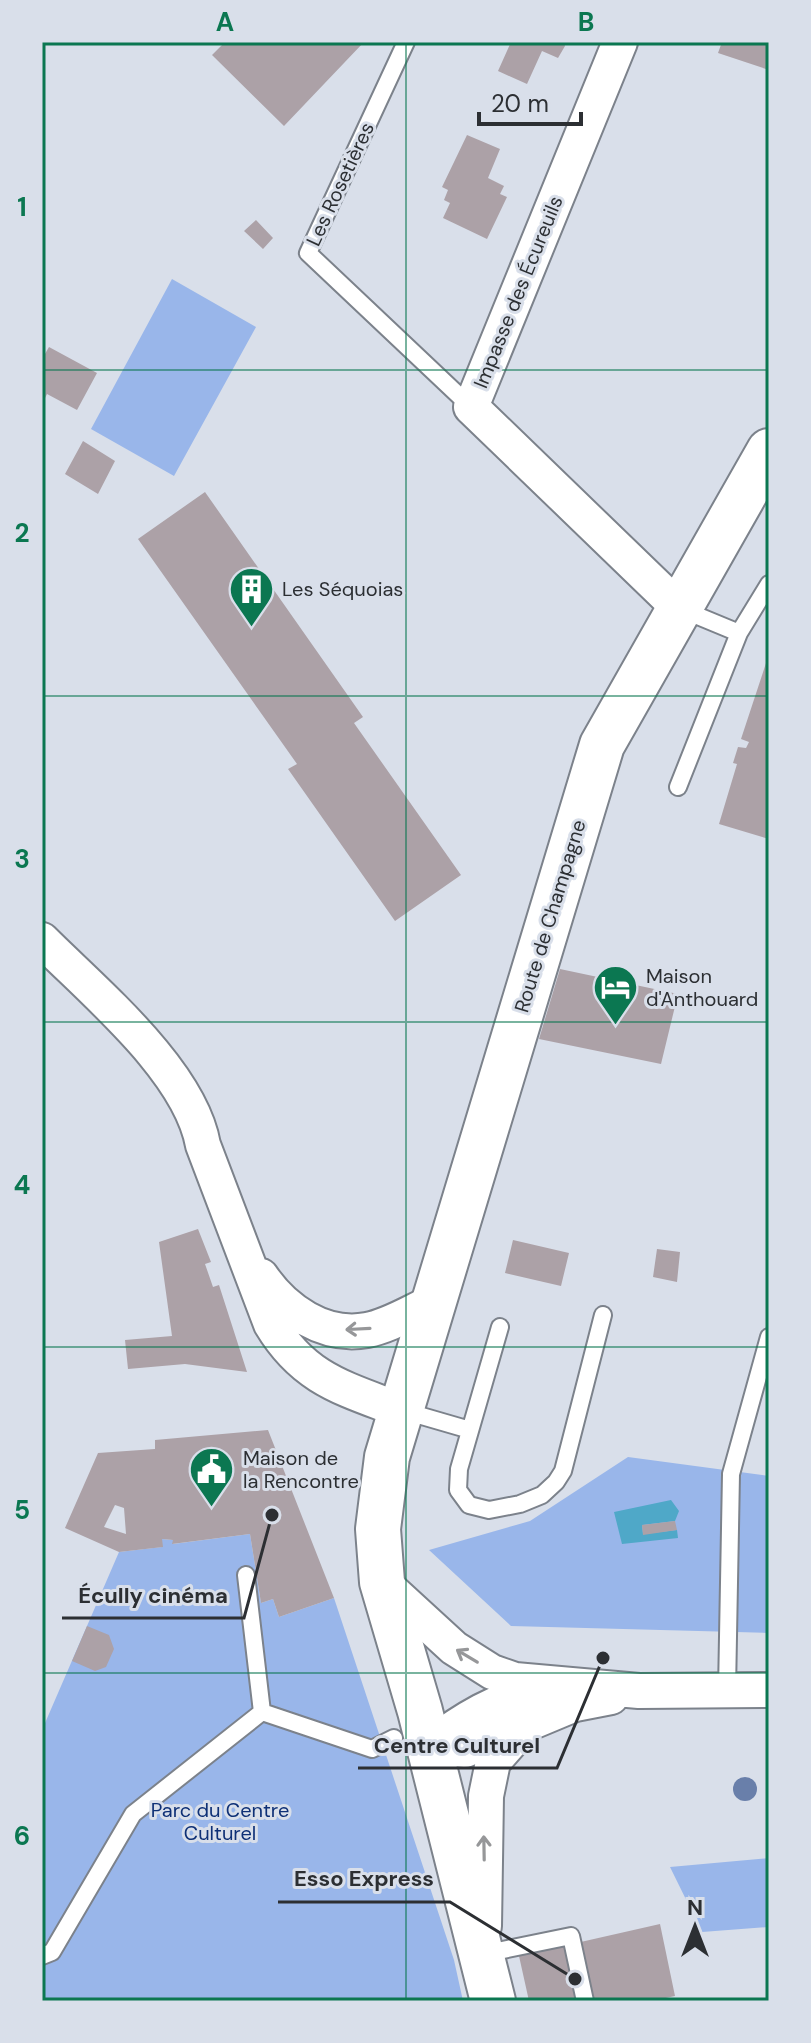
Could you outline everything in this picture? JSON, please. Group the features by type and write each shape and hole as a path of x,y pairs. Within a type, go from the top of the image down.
{"main road":[{"name":"Route de Champagne","path":"493,2001 483,1954 411,1742 382,1582 378,1529 387,1457 602,745 769,451"}],"street":[{"name":"Impasse des Écureuils","path":"620,42 471,407 679,608"},
{"path":"42,940 140,1041 188,1103 200,1127 271,1324 287,1351 316,1376 400,1410"},
{"path":"243,1249 284,1306 319,1325 352,1331 366,1330 431,1303"},
{"path":"382,1582 454,1648 492,1672 515,1680 639,1691 769,1690"},
{"path":"411,1742 498,1701 566,1683"},
{"path":"411,1742 465,1750 575,1704 639,1691"},
{"path":"483,1954 486,1796 493,1762 523,1728"}],"lane":[{"name":"Les Rosetières","path":"406,42 308,253 471,407"},
{"path":"678,787 739,633 769,584"},
{"path":"679,608 739,633"},
{"path":"500,1327 459,1469 458,1490 469,1505 489,1510 520,1504 542,1495 563,1471 603,1315"},
{"path":"727,1691 731,1474 769,1337"},
{"path":"400,1410 470,1430"},
{"path":"246,1575 262,1712"},
{"path":"262,1712 372,1749 411,1742"},
{"path":"42,1956 52,1952 133,1814 262,1712"},
{"path":"483,1954 571,1936 585,2001"}],"green space":[{"path":"172,279 256,327 174,476 91,429"},
{"path":"628,1457 769,1476 769,1633 511,1626 429,1550 530,1521"},
{"name":"Parc du Centre Culturel","path":"250,1534 261,1603 273,1599 279,1617 334,1598 454,1960 463,2001 42,2001 42,1730 119,1552 162,1547 162,1539 173,1540 173,1544"},
{"path":"769,1858 769,1927 702,1932 670,1867"}],"shaded area":[{"path":"671,1500 679,1511 675,1521 642,1525 643,1534 677,1530 678,1538 622,1544 614,1512"}],"building":[{"path":"225,42 364,42 284,126 212,55"},
{"path":"511,42 564,42 565,46 558,58 542,51 527,84 498,71"},
{"path":"722,42 769,42 769,70 718,53"},
{"path":"467,135 500,149 488,178 504,186 500,194 507,197 487,239 443,218 450,203 444,200 448,190 442,187"},
{"path":"256,220 273,238 263,249 244,231"},
{"path":"49,347 97,373 77,410 47,394 42,404 42,359"},
{"path":"83,441 115,461 98,494 65,474"},
{"name":"Les Séquoias","path":"205,492 363,717 354,723 461,875 395,921 288,769 297,764 138,539"},
{"path":"769,654 769,839 719,824 737,764 733,763 738,747 746,748 749,742 741,739"},
{"path":"560,969 678,994 661,1064 539,1039"},
{"path":"198,1229 211,1262 205,1264 213,1287 219,1285 247,1372 185,1364 128,1369 125,1340 172,1336 159,1242"},
{"path":"513,1240 569,1253 561,1286 505,1273"},
{"path":"657,1249 680,1252 677,1282 653,1277"},
{"path":"268,1430 334,1598 279,1617 273,1599 261,1603 250,1534 172,1544 173,1540 162,1539 163,1547 119,1552 65,1528 98,1453 155,1449 155,1440","holes":["115,1505 124,1508 126,1534 104,1527"]},
{"path":"675,1521 677,1530 643,1535 642,1525"},
{"path":"87,1626 109,1635 114,1649 106,1667 95,1671 72,1661"},
{"path":"660,1924 675,1996 652,2001 529,2001 519,1956"}],"place":[{"name":"Les Séquoias","path":"251,628"},
{"name":"Maison d'Anthouard","path":"615,1026"},
{"name":"Maison de la Rencontre","path":"212,1509"},
{"name":"Écully cinéma","path":"272,1515"},
{"name":"Centre Culturel","path":"603,1658"},
{"name":"Esso Express","path":"575,1979"}]}
